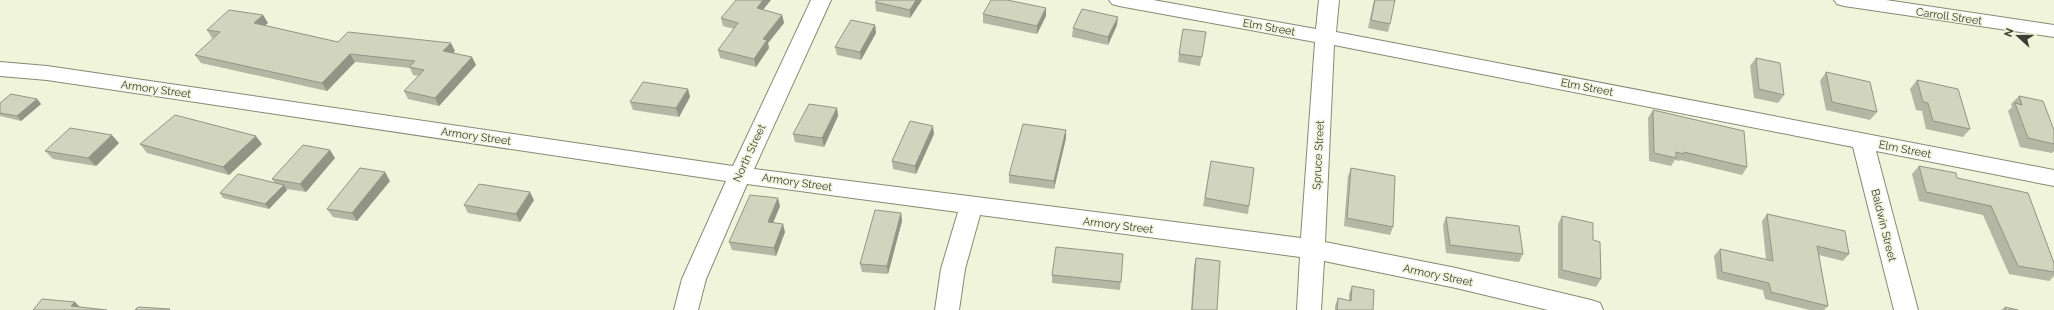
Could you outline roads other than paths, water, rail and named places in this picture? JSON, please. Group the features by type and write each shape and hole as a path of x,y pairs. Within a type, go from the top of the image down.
{"street":[{"name":"North Street","path":"686,310 694,279 739,175 821,0"},
{"name":"Elm Street","path":"1119,0 1325,37 2054,178"},
{"name":"Spruce Street","path":"1309,310 1325,37 1329,0"},
{"name":"Carroll Street","path":"1844,0 2054,31"},
{"name":"Armory Street","path":"0,69 55,75 739,175 1313,249 1456,278 1591,310"},
{"name":"Baldwin Street","path":"1862,140 1906,310"},
{"path":"947,310 954,269 971,206"}]}
